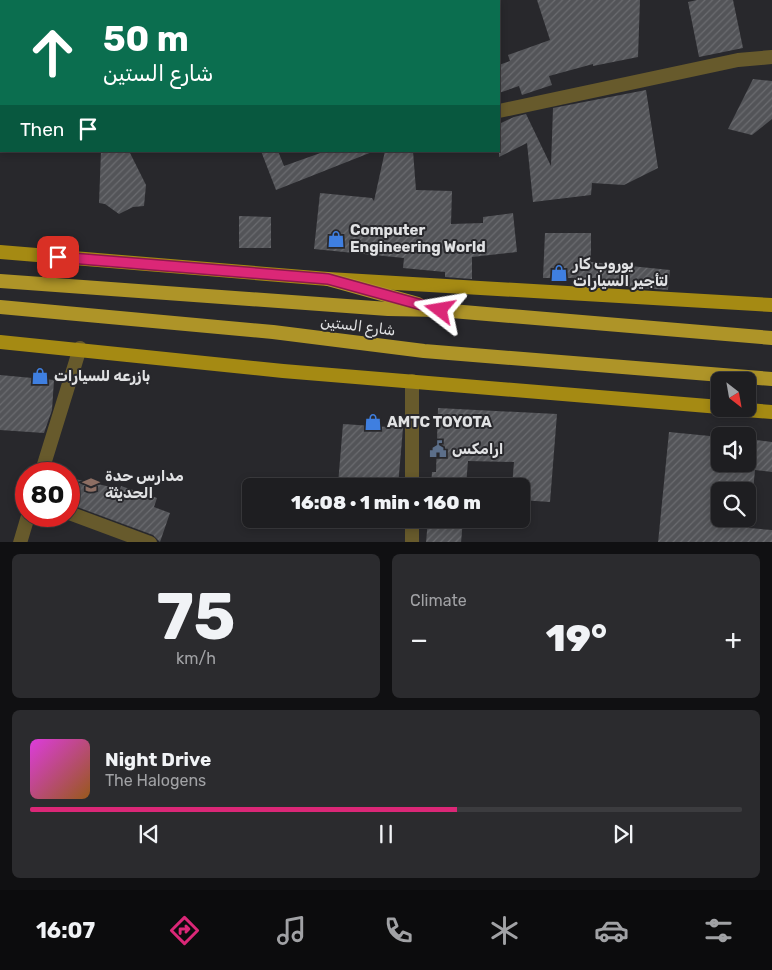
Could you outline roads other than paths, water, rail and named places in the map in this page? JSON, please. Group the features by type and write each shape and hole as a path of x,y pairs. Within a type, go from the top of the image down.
{"highway":[{"path":"328,279 440,310"},
{"name":"شارع الستين","path":"0,281 388,309 440,310 772,338"},
{"name":"شارع الستين","path":"0,307 273,332 424,351 772,379"}],"main road":[{"path":"0,252 328,279 772,304"},
{"path":"0,342 80,348 283,371 711,407"},
{"path":"756,411 772,412"}],"street":[{"path":"500,111 738,60 772,57"},
{"path":"45,462 80,348"},
{"path":"412,381 412,478"},
{"path":"80,516 150,542"},
{"path":"20,542 25,527"},
{"path":"412,528 412,542"}],"place":[{"name":"Computer Engineering World","path":"336,239"},
{"name":"يوروب كار لتأجير السيارات","path":"559,273"},
{"name":"بازرعه للسيارات","path":"40,376"},
{"name":"AMTC TOYOTA","path":"373,422"},
{"name":"ارامكس","path":"438,449"},
{"name":"مدارس حدة الحديثة","path":"91,485"}]}
